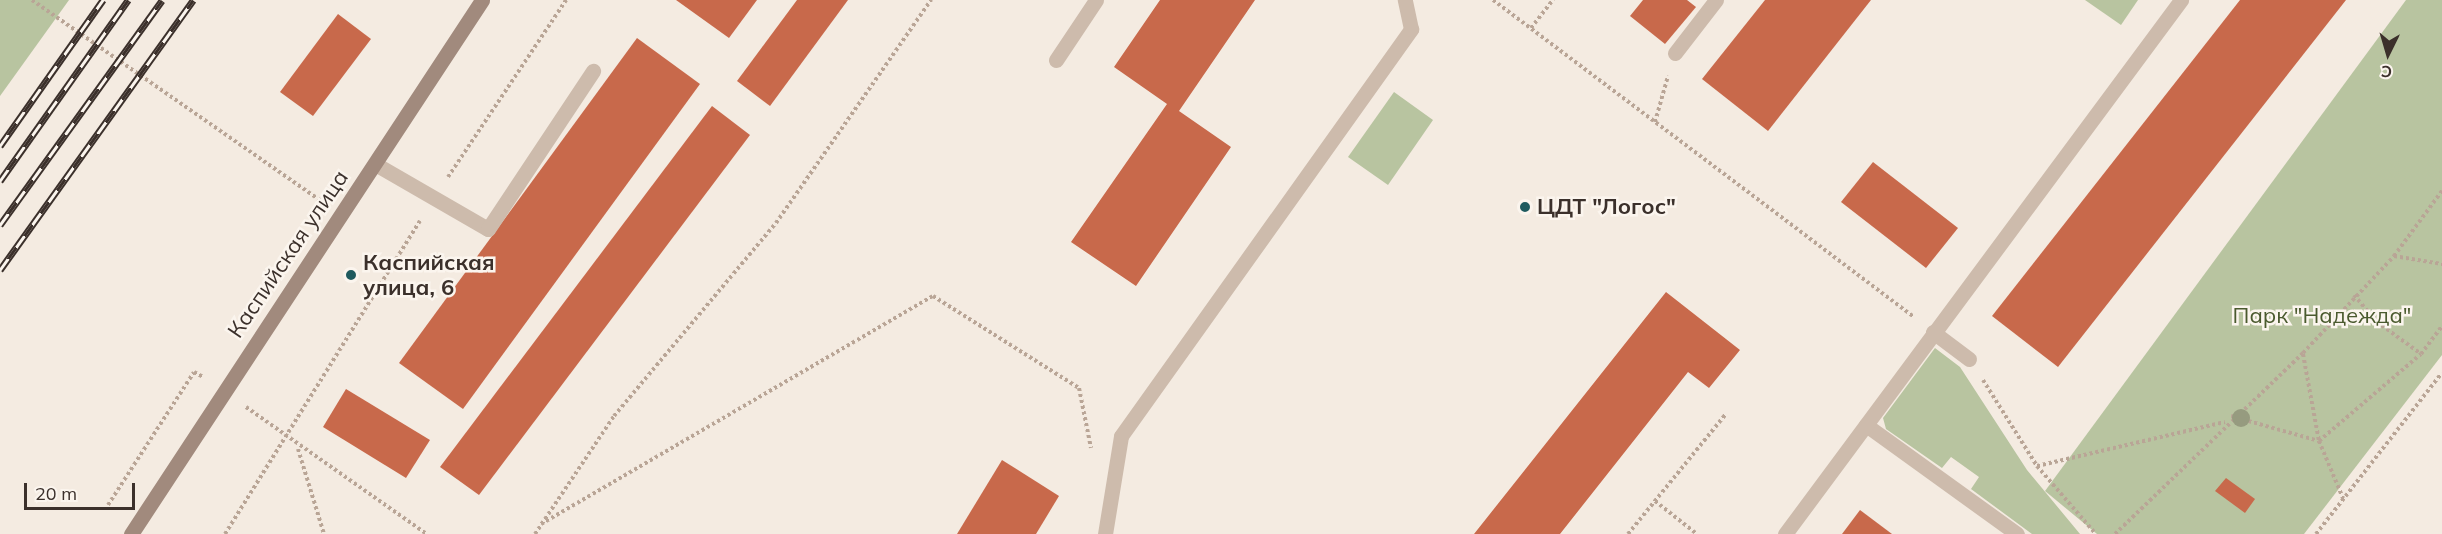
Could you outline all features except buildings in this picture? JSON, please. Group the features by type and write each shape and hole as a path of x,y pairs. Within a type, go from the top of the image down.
{"main road":[{"name":"Каспийская улица","path":"131,534 340,214 376,165 482,0"}],"lane":[{"path":"1056,60 1096,0"},
{"path":"1105,534 1121,436 1411,29 1405,0"},
{"path":"1675,53 1716,0"},
{"path":"1785,534 2181,0"},
{"path":"376,165 488,229 593,71"},
{"path":"1933,332 1969,359"},
{"path":"1866,425 2017,534"}],"path":[{"path":"32,0 340,214"},
{"path":"225,534 434,198 566,0"},
{"path":"534,534 614,416 776,223 931,0"},
{"path":"1493,0 1933,332"},
{"path":"1531,28 1552,0"},
{"path":"1655,122 1667,80"},
{"path":"2115,534 2231,416 2303,353 2354,295 2394,256 2442,191"},
{"path":"2394,256 2442,264"},
{"path":"2354,295 2377,322 2421,354"},
{"path":"541,524 933,296 1079,388 1092,454"},
{"path":"2319,441 2421,354 2442,326"},
{"path":"2303,353 2319,441 2344,499"},
{"path":"1969,359 2037,465 2096,534"},
{"path":"2316,534 2442,373"},
{"path":"1628,534 1726,414"},
{"path":"2231,416 2319,441"},
{"path":"2037,465 2226,422"},
{"path":"324,534 298,447 427,534"},
{"path":"1655,501 1697,534"}],"green space":[{"path":"0,0 69,0 0,96"},
{"path":"2085,0 2138,0 2121,25"},
{"name":"Парк \"Надежда\"","path":"2406,0 2442,0 2442,355 2304,534 2097,534 2045,491"},
{"path":"1394,92 1433,120 1388,185 1348,157"},
{"path":"1935,348 1960,367 2027,470 2080,534 2032,534 1971,489 1979,477 1951,457 1942,468 1886,429 1883,418"}],"railway":[{"path":"0,146 103,0"},
{"path":"0,181 128,0"},
{"path":"0,225 162,0"},
{"path":"0,270 193,0"}],"place":[{"name":"ЦДТ \"Логос\"","path":"1525,207"},
{"name":"Каспийская улица, 6","path":"351,275"}]}
